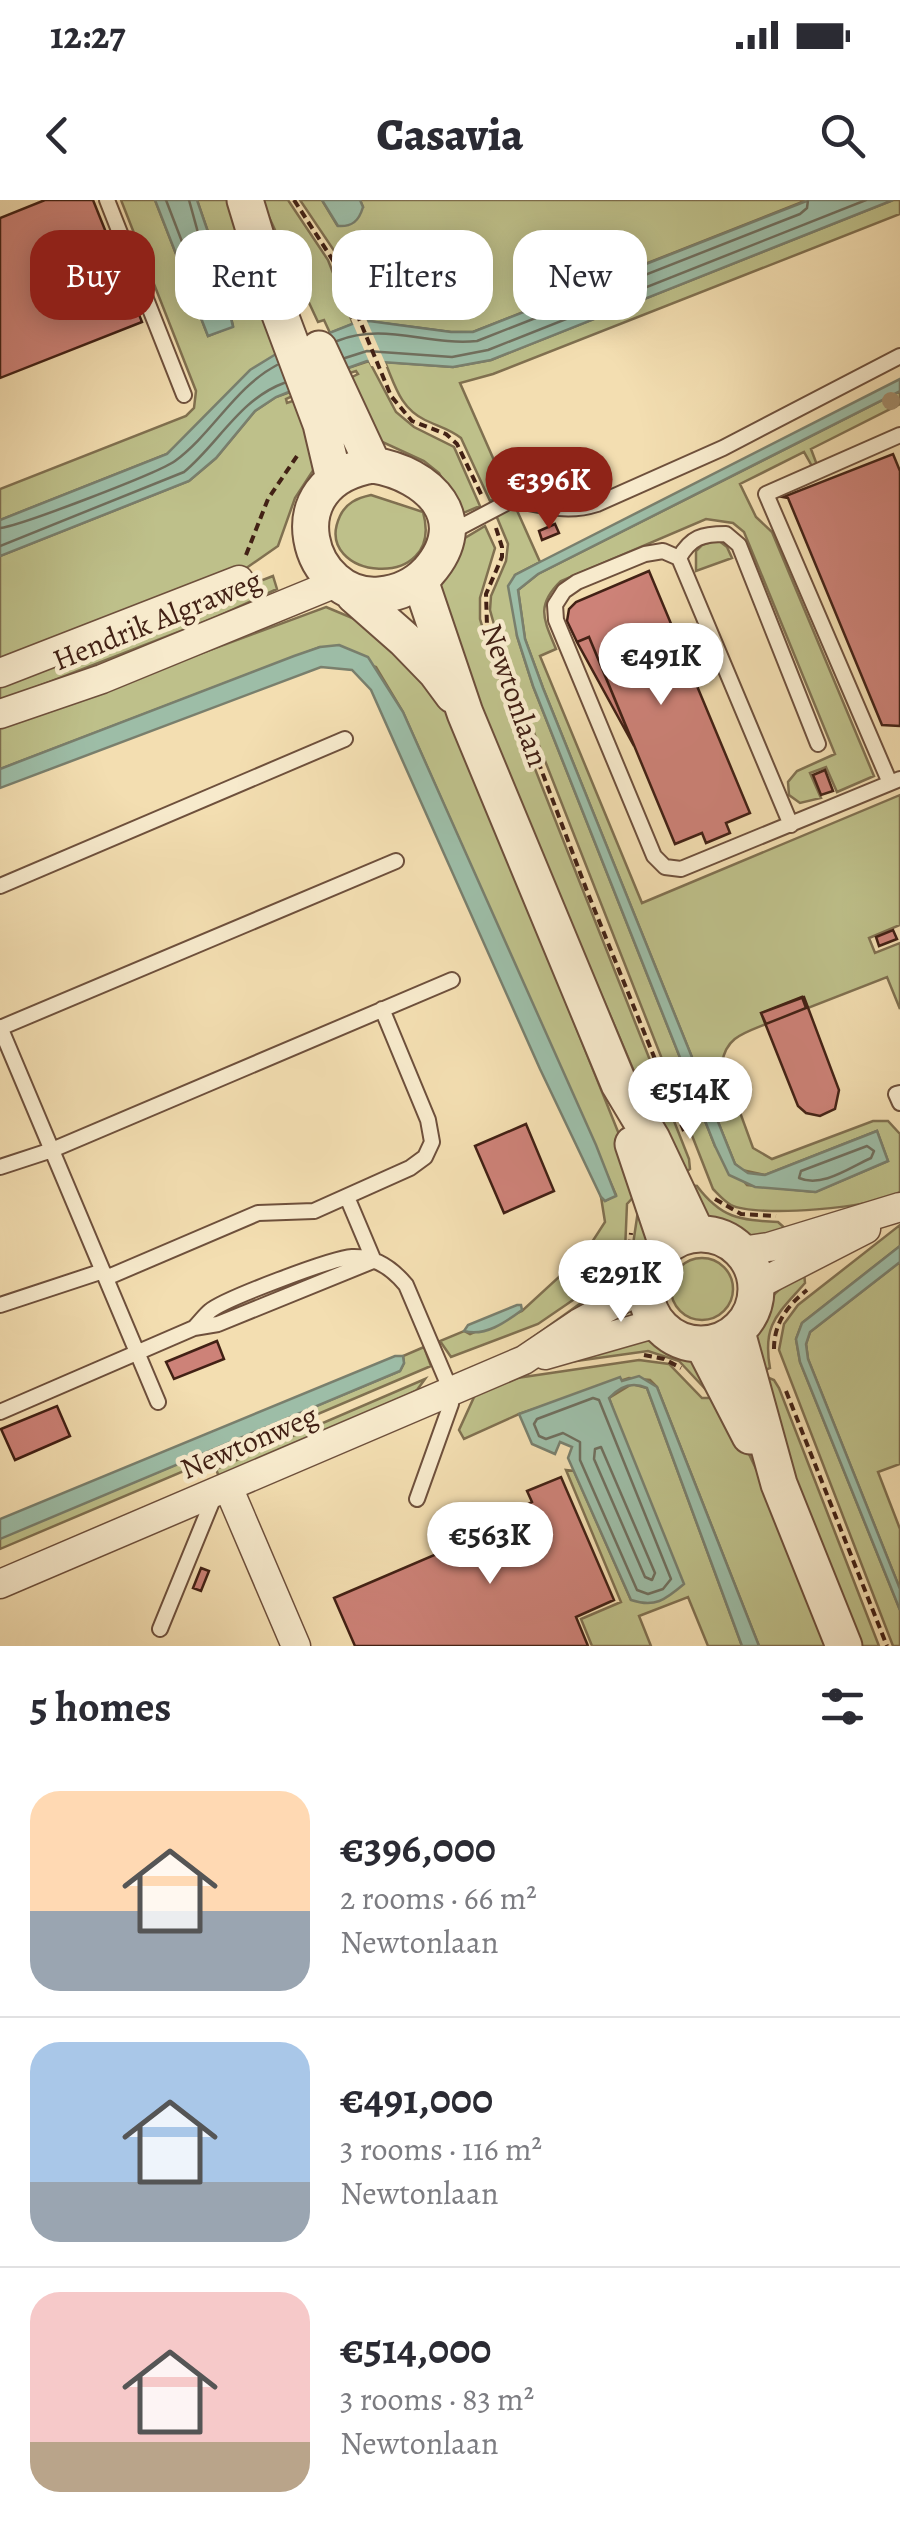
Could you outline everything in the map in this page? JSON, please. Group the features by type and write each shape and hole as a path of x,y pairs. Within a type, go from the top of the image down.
{"street":[{"path":"249,209 322,388 373,466"},
{"path":"322,388 334,479"},
{"path":"373,466 393,468 426,484 440,505 446,535 434,565 420,580 386,594 345,589 315,547 311,509 334,479 373,466"},
{"name":"Hendrik Algraweg","path":"0,673 239,580"},
{"name":"Newtonlaan","path":"420,580 465,712 620,1084 652,1139 682,1240"},
{"name":"Newtonlaan","path":"345,589 436,672 465,712"},
{"name":"Hendrik Algraweg","path":"0,714 345,589"},
{"path":"741,1250 769,1246 900,1209"},
{"path":"756,1286 900,1209"},
{"path":"693,1358 737,1332 755,1303 752,1266 741,1250 713,1235 682,1240 648,1271 630,1280 648,1306 650,1339 669,1335 685,1343 693,1358 780,1484 844,1646"},
{"name":"Newtonweg","path":"524,1360 580,1323 630,1280"},
{"path":"737,1332 765,1376 780,1484"},
{"name":"Newtonweg","path":"0,1584 524,1360 588,1345 650,1339"},
{"path":"222,1489 296,1646"}],"lane":[{"path":"108,200 184,395"},
{"path":"446,535 512,500 556,510 580,510 597,504 722,448 900,356"},
{"path":"791,825 678,558 664,552 645,554 577,582 564,591 555,605 556,620 654,856 665,867 681,869 791,825 895,781 766,494 900,435"},
{"path":"678,558 688,542 703,534 726,534 739,545 818,744"},
{"path":"0,886 346,740"},
{"path":"158,1402 0,1028 396,861"},
{"path":"0,1167 52,1150 452,980"},
{"path":"0,1305 104,1274 258,1213 314,1212 410,1168 425,1156 432,1142 428,1120 382,1009"},
{"path":"347,1197 374,1261 395,1271 406,1285 451,1391 451,1404 417,1500"},
{"path":"0,1412 194,1328 218,1324 374,1261"},
{"path":"160,1629 222,1489"}],"path":[{"name":"Newtonlaan","path":"294,200 331,255 386,382 405,414 446,434 461,449 488,511 502,547 485,604 497,655 687,1139"},
{"path":"630,1280 631,1228"},
{"path":"815,1284 778,1323 765,1376 886,1646"},
{"path":"650,1339 664,1359 693,1358"}],"green space":[{"path":"121,200 155,200 175,251 175,320 202,320 208,336 233,326 232,320 268,320 278,354 167,454 0,520 0,489 186,416 194,408 196,391 155,287 155,230 133,230"},
{"path":"197,200 232,200 241,230 207,230"},
{"path":"261,200 288,200 308,230 275,230"},
{"path":"300,200 322,200 337,225 363,207 360,200 807,200 647,263 647,230 513,230 513,316 473,332 367,320 493,320 493,230 332,230 332,248"},
{"path":"900,200 900,214 647,313 647,298"},
{"path":"312,236 332,270 332,320 351,320 353,324 330,333 324,320 318,322 312,309"},
{"path":"592,320 630,320 493,374 460,383 508,492 490,501 461,438 410,409 399,395 385,362 453,367 491,360"},
{"path":"369,361 396,412 414,427 454,447 480,506 461,514 439,473 424,461 378,440 344,381 358,374 347,374 345,369"},
{"path":"293,391 295,395 286,399 287,403 302,398 316,466 295,498 278,546 245,569 0,665 0,556 189,481 216,458 255,411"},
{"path":"900,391 900,404 811,449 817,465 813,468 804,452 740,484 756,517 772,532 874,776 837,792 826,767 810,773 821,798 800,803 789,795 788,782 797,771 835,754 744,532 733,523 706,519 561,581 545,606 545,621 556,649 540,656 642,903 900,795 900,925 869,938 875,953 900,943 900,1009 887,977 808,1008 803,997 762,1013 766,1024 732,1042 722,1063 753,1148 772,1159 873,1121 888,1121 900,1134 900,1192 843,1207 745,1209 731,1205 713,1189 500,646 490,610 491,596 506,561 508,544 496,515 515,506 540,562 515,575 517,636 533,686 715,1146 747,1185 815,1192 888,1161 877,1131 765,1175 742,1170 735,1164 543,688 525,639 518,590 538,574"},
{"path":"371,495 423,512 425,538 416,556 399,566 379,569 359,564 344,554 336,538 345,508"},
{"path":"485,526 495,548 480,598 480,619 494,665 689,1159 690,1169 679,1177 474,696 437,587 465,538"},
{"path":"718,540 732,558 696,571 696,551"},
{"path":"273,576 277,589 217,617 0,701 0,682"},
{"path":"326,607 381,630 443,696 641,1189 627,1204 625,1251 608,1276 538,1324 451,1357 440,1341 464,1331 470,1334 522,1311 585,1253 605,1222 601,1197 605,1201 616,1195 403,712 376,667 320,647 0,769 0,728"},
{"path":"689,1185 697,1186 723,1211 752,1220 778,1222 788,1231 748,1237 711,1221 705,1217"},
{"path":"639,1204 650,1241 630,1281 525,1343 620,1275 631,1258"},
{"path":"900,1225 900,1246 802,1323 796,1339 800,1362 900,1610 900,1646 893,1646 779,1350 784,1324 798,1305"},
{"path":"702,1258 724,1267 733,1289 724,1311 702,1320 680,1311 671,1289 680,1267"},
{"path":"900,1262 900,1464 878,1472 900,1529 900,1589 808,1359 806,1344 810,1332"},
{"path":"804,1272 805,1283 770,1330 770,1368 758,1373 756,1339 761,1314 776,1293"},
{"path":"647,1338 689,1354 708,1392 679,1361 648,1351 555,1364"},
{"path":"424,1347 431,1366 0,1549 0,1538 400,1371 403,1356"},
{"path":"639,1360 669,1364 702,1398 722,1398 771,1500 830,1646 759,1646 657,1387 650,1380 629,1378 519,1414 464,1439 459,1430 475,1395 517,1378"},
{"path":"769,1378 779,1388 879,1646 858,1646 796,1490 762,1381"},
{"path":"425,1379 417,1390 405,1396 219,1477 216,1469"},
{"path":"632,1384 647,1388 742,1646 708,1646 688,1597 639,1616 651,1646 592,1646 581,1619 621,1602 566,1470 574,1471 631,1600 622,1435 609,1398"}],"water":[{"path":"155,200 197,200 207,230 175,230 175,251"},
{"path":"322,200 360,200 363,207 354,222 338,226"},
{"path":"809,200 893,200 647,298 647,264"},
{"path":"513,316 513,320 592,320 491,360 453,367 367,361 345,369 276,397 255,411 216,458 189,481 0,556 0,520 167,454 250,370 276,354 369,321 473,332"},
{"path":"202,320 231,320 233,327 208,336"},
{"path":"900,379 900,391 538,574 518,590 525,639 543,688 735,1164 748,1173 765,1175 877,1131 888,1161 816,1192 755,1187 729,1175 715,1146 533,686 517,636 508,586 515,575"},
{"path":"339,645 368,657 403,712 616,1196 605,1201 601,1197 371,690 352,670 321,667 0,788 0,769 294,656"},
{"path":"900,1246 900,1262 810,1332 806,1344 808,1359 900,1589 900,1610 800,1362 796,1339 802,1323"},
{"path":"517,1305 522,1310 495,1327 480,1332 464,1331 468,1325"},
{"path":"403,1356 400,1371 0,1539 0,1519"},
{"path":"639,1376 657,1387 759,1646 742,1646 647,1388 626,1386 609,1398 684,1584 653,1603 631,1600 568,1458 572,1447 560,1442 555,1454 532,1444 519,1414 620,1377 622,1381"}],"pier":[{"path":"351,320 367,320 387,367 371,366"}],"building":[{"path":"45,200 93,200 105,230 30,230 30,320 142,322 0,378 0,218"},
{"path":"893,454 900,471 900,726 882,725 788,498 783,497"},
{"path":"555,524 559,533 542,540 539,531"},
{"path":"649,571 750,813 726,823 730,833 706,843 702,833 675,844 589,637 577,642 567,621 569,609 576,602"},
{"path":"589,637 634,746 577,642"},
{"path":"825,770 833,791 821,795 813,775"},
{"path":"893,930 897,939 879,946 876,937"},
{"path":"802,997 806,1008 766,1024 761,1013"},
{"path":"804,997 839,1090 835,1109 820,1116 806,1113 798,1106 761,1013"},
{"path":"526,1124 554,1191 504,1213 475,1146"},
{"path":"217,1341 224,1359 174,1379 166,1362"},
{"path":"57,1406 70,1436 15,1460 1,1429"},
{"path":"561,1477 614,1600 576,1617 588,1646 355,1646 334,1598 530,1514 526,1505 532,1502 527,1491"},
{"path":"201,1568 209,1571 201,1591 193,1588"}]}
